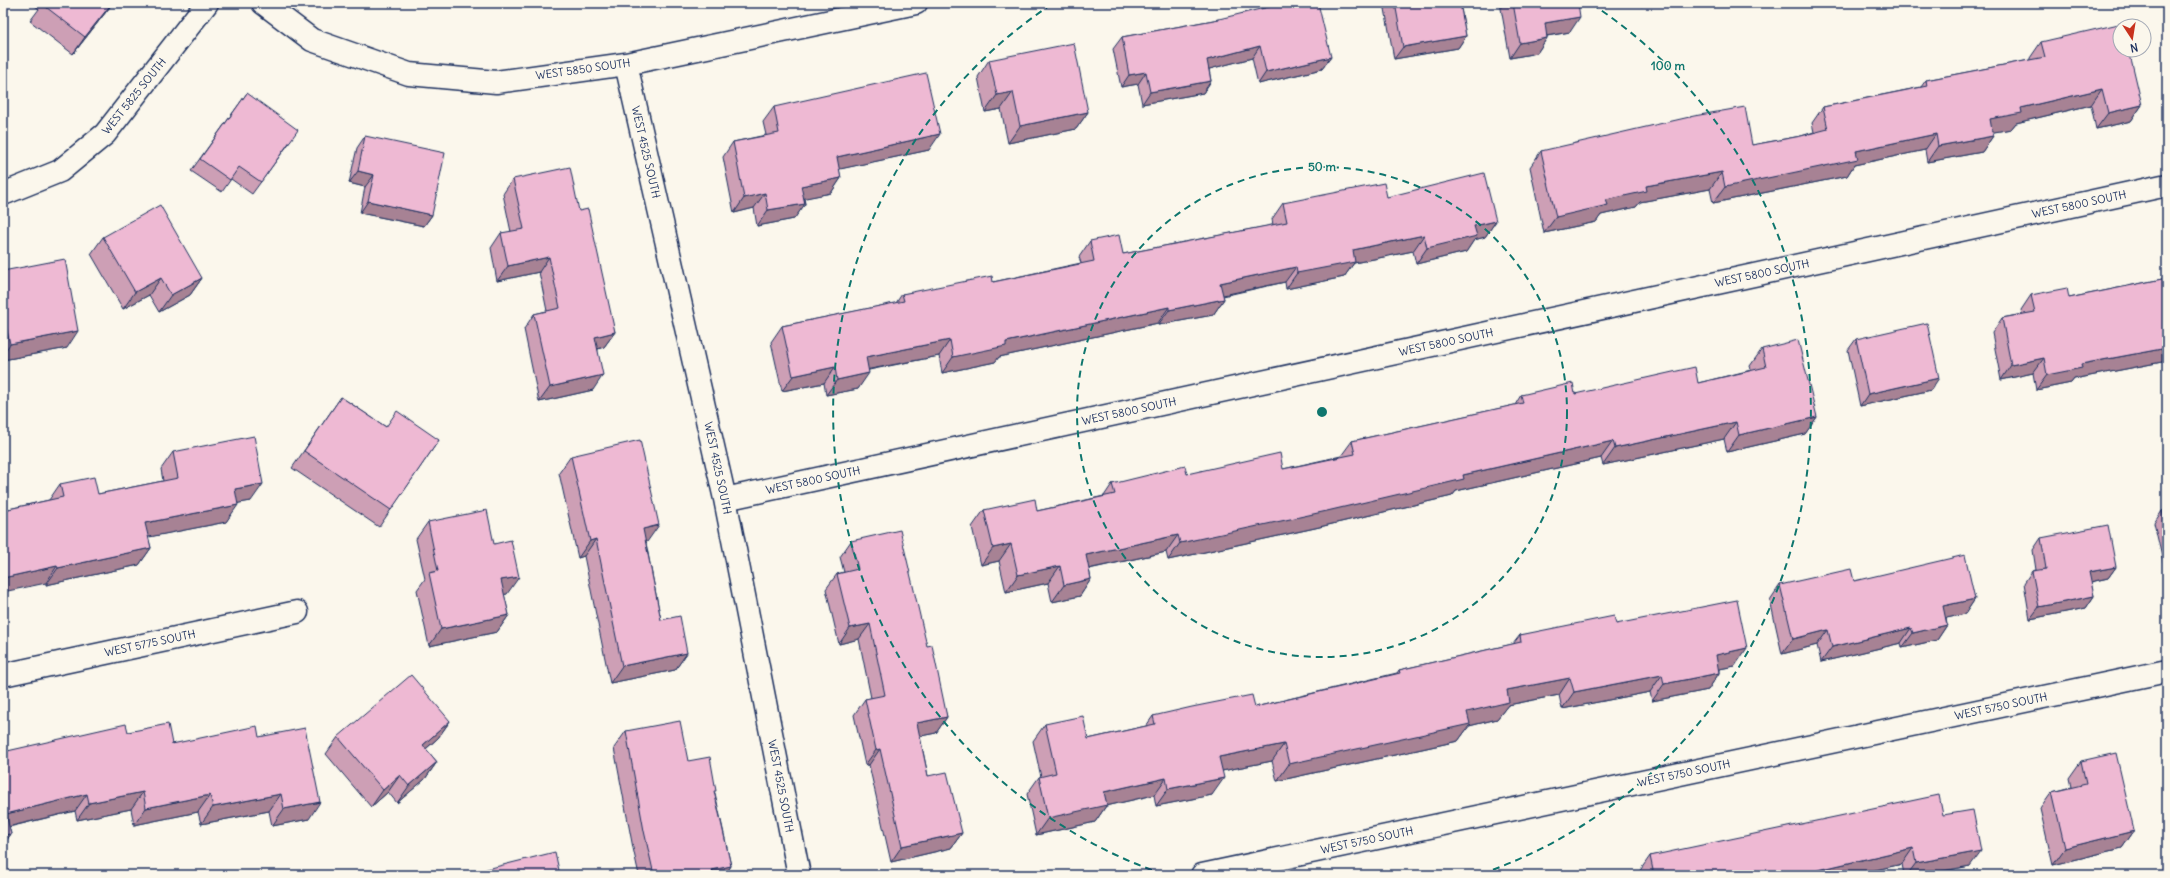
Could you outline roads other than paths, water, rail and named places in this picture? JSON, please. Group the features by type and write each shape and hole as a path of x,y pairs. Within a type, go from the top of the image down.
{"street":[{"name":"WEST 5825 SOUTH","path":"3,194 60,171 105,134 207,3"},
{"name":"WEST 5850 SOUTH","path":"263,3 312,40 409,74 496,82 626,64 916,3"},
{"name":"WEST 4525 SOUTH","path":"626,64 725,499 799,875"},
{"name":"WEST 5800 SOUTH","path":"725,499 2167,185"},
{"name":"WEST 5775 SOUTH","path":"3,675 296,612"},
{"name":"WEST 5750 SOUTH","path":"1202,875 2167,671"}]}
